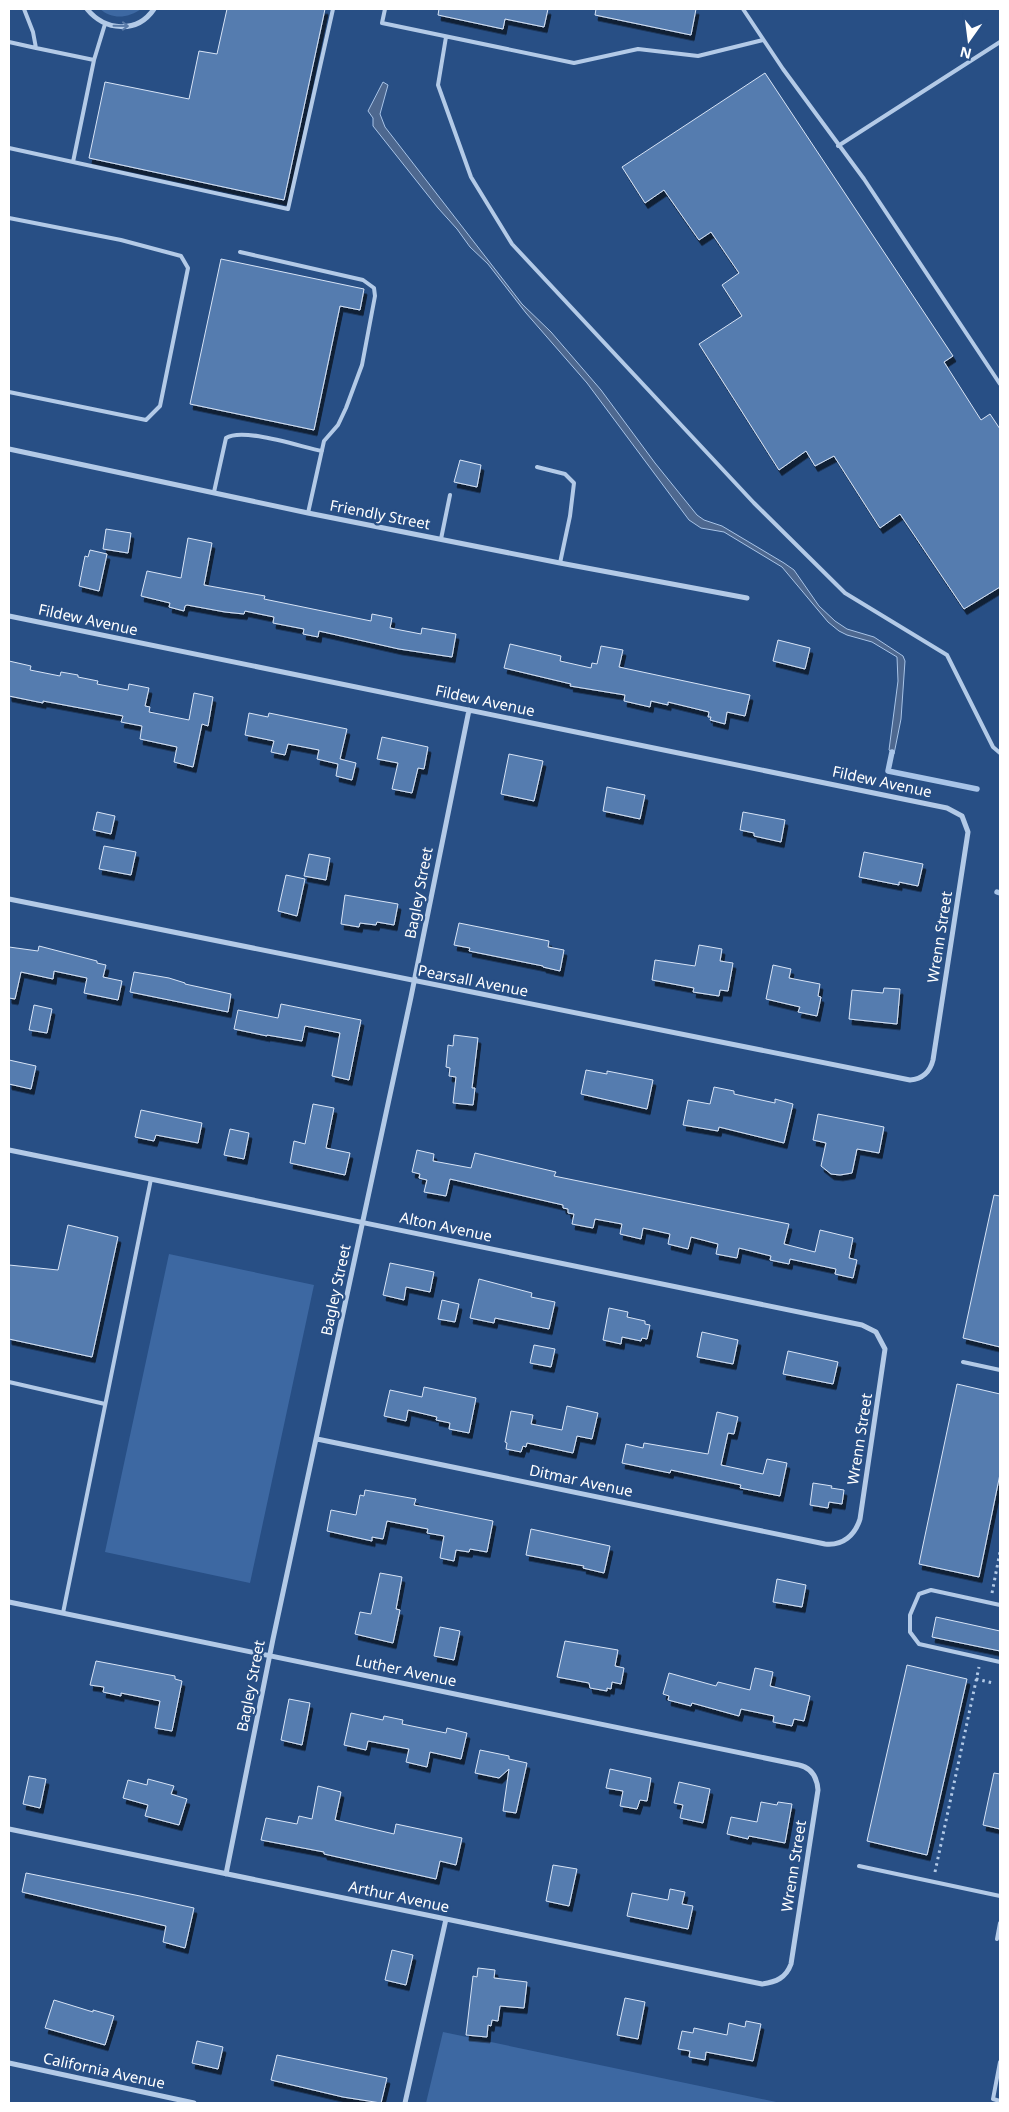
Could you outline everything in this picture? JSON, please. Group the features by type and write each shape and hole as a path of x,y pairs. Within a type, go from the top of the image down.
{"street":[{"path":"87,9 93,16 105,24 119,27 129,26 146,18 154,9"},
{"name":"Friendly Street","path":"9,449 308,513 747,598"},
{"name":"Fildew Avenue","path":"9,616 956,812"},
{"name":"Bagley Street","path":"226,1874 269,1656 414,982 469,710"},
{"name":"Wrenn Street","path":"930,1069 933,1060 968,836 965,822 956,812"},
{"name":"Pearsall Avenue","path":"9,899 905,1080 918,1079 930,1069"},
{"name":"Alton Avenue","path":"9,1150 862,1325 876,1332"},
{"name":"Wrenn Street","path":"840,1543 855,1531 860,1518 885,1356 883,1344 876,1332"},
{"name":"Ditmar Avenue","path":"317,1439 825,1544 840,1543"},
{"name":"Luther Avenue","path":"9,1602 799,1765"},
{"name":"Wrenn Street","path":"783,1977 791,1964 818,1790 814,1774 807,1768 799,1765"},
{"name":"Arthur Avenue","path":"9,1829 756,1983 769,1983 783,1977"},
{"path":"405,2103 446,1919"},
{"name":"California Avenue","path":"9,2063 194,2103"}],"lane":[{"path":"24,9 33,32 36,48"},
{"path":"9,148 288,209 333,9"},
{"path":"385,9 382,24 574,63 638,49 698,56 764,40"},
{"path":"743,9 838,146 864,179 1000,384"},
{"path":"73,162 94,60 105,24"},
{"path":"446,37 438,85 471,177 512,244 754,503 844,594 947,655 993,747 1000,752"},
{"path":"9,42 94,60"},
{"path":"838,146 1000,42"},
{"path":"9,218 120,240 181,256 188,268 160,406 146,420 9,392"},
{"path":"240,252 363,280 374,288 375,296 362,365 338,425 324,441 308,513"},
{"path":"214,492 226,438 231,435 254,436 322,451"},
{"path":"537,467 565,474 574,483 570,516 560,563"},
{"path":"441,539 450,495"},
{"path":"62,1614 151,1179"},
{"path":"963,1362 1000,1370"},
{"path":"9,1382 105,1404"},
{"path":"1000,1605 931,1590 919,1594 910,1614 910,1632 919,1644 1000,1662"},
{"path":"859,1866 1000,1896"},
{"path":"997,1939 1000,1922"},
{"path":"1000,2062 992,2101 1000,2101"}],"path":[{"path":"991,1594 1000,1552"},
{"path":"935,1873 979,1665"},
{"path":"976,1679 994,1683"}],"shaded area":[{"path":"100,9 141,9 126,16 115,16 105,13"},
{"path":"383,82 388,85 380,114 385,127 522,304 551,332 601,390 655,463 697,515 704,520 722,526 784,563 794,570 819,606 835,621 847,629 874,637 903,656 905,661 901,719 894,754 889,750 898,681 897,657 872,642 839,631 828,622 782,567 724,532 701,528 689,520 587,383 526,313 488,264 470,247 373,126 373,118 368,111"},
{"path":"169,1254 314,1285 250,1583 105,1552"},
{"path":"443,2032 781,2103 426,2103"}],"building":[{"path":"227,9 325,9 284,200 89,158 105,82 189,99 199,51 217,54"},
{"path":"439,9 548,9 544,27 505,19 503,29 438,15"},
{"path":"596,9 696,9 691,35 595,15"},
{"path":"765,73 953,356 944,362 981,420 990,414 1000,429 1000,587 964,609 900,514 880,528 834,456 815,466 806,451 779,470 699,344 742,316 722,285 739,273 711,232 699,240 664,190 645,203 622,167"},
{"path":"221,259 364,289 360,310 340,306 314,430 190,404"},
{"path":"460,460 481,465 477,487 454,482"},
{"path":"106,529 131,533 128,553 103,549"},
{"path":"188,538 212,543 204,585 265,596 264,599 371,621 372,614 392,618 390,628 421,634 422,628 456,634 452,657 399,649 319,631 318,637 303,634 304,629 273,623 274,617 245,611 244,614 187,605 184,611 169,607 170,603 141,596 147,571 181,578"},
{"path":"90,550 107,554 99,591 79,586 85,556 88,557"},
{"path":"778,640 810,648 805,669 773,661"},
{"path":"510,644 561,656 560,661 591,668 592,663 597,664 601,646 623,650 619,667 750,695 745,716 727,712 725,724 710,720 711,717 708,717 709,712 668,702 668,705 651,701 650,707 624,701 625,695 570,686 571,684 504,668"},
{"path":"9,661 31,666 30,670 60,676 61,672 78,675 78,677 98,681 97,684 128,690 129,684 149,688 145,706 150,707 149,712 189,720 194,693 213,697 208,726 202,724 193,767 174,762 177,747 140,739 142,726 121,722 123,716 9,696"},
{"path":"249,713 268,717 269,713 347,729 340,759 356,763 352,780 336,776 338,764 317,759 319,750 288,744 285,755 271,752 274,741 245,735"},
{"path":"382,737 428,747 424,769 418,768 412,793 392,789 398,763 377,759"},
{"path":"509,754 543,761 534,801 501,794"},
{"path":"607,787 645,795 640,819 603,811"},
{"path":"97,812 115,816 111,834 93,830"},
{"path":"743,812 785,820 781,842 754,836 754,833 740,830"},
{"path":"104,846 136,852 131,875 99,869"},
{"path":"864,852 923,864 918,886 899,882 899,885 859,877"},
{"path":"309,854 330,858 326,880 304,876"},
{"path":"286,875 305,879 297,916 278,911"},
{"path":"345,895 398,904 394,925 377,922 376,925 360,923 359,927 341,924"},
{"path":"459,923 549,941 548,947 564,950 560,971 469,951 470,948 454,945"},
{"path":"699,945 722,949 720,961 733,963 728,991 720,990 719,996 693,992 694,988 652,980 655,960 695,966"},
{"path":"39,946 106,965 103,977 122,981 118,1000 84,993 87,978 54,971 53,979 21,972 15,999 9,998 9,947 38,951"},
{"path":"773,965 791,969 789,978 820,984 818,996 821,997 817,1016 798,1012 800,1007 766,999"},
{"path":"134,972 169,978 185,984 231,994 228,1012 130,992"},
{"path":"884,988 900,989 897,1024 849,1019 852,990 883,993"},
{"path":"281,1004 361,1020 349,1080 332,1076 340,1033 305,1026 302,1041 234,1029 238,1010 278,1018"},
{"path":"34,1005 52,1009 47,1033 29,1030"},
{"path":"454,1035 478,1038 472,1088 475,1088 473,1105 453,1103 456,1077 449,1076 450,1068 446,1067 448,1045 453,1046"},
{"path":"9,1060 36,1066 31,1089 9,1084"},
{"path":"586,1070 607,1074 607,1071 653,1080 647,1109 581,1094"},
{"path":"714,1087 734,1091 734,1094 775,1103 775,1099 793,1104 784,1143 719,1127 718,1131 683,1125 688,1100 710,1104"},
{"path":"313,1104 334,1108 326,1148 350,1153 345,1175 290,1163 294,1141 305,1144"},
{"path":"141,1110 202,1123 198,1143 156,1135 154,1141 135,1137"},
{"path":"818,1114 884,1127 879,1153 857,1149 852,1173 831,1174 821,1166 826,1143 813,1140"},
{"path":"230,1129 249,1133 244,1159 224,1155"},
{"path":"417,1150 434,1154 433,1161 471,1168 475,1153 556,1172 554,1176 789,1224 784,1244 815,1252 820,1230 853,1238 849,1258 857,1260 853,1278 835,1274 836,1269 790,1259 789,1264 770,1260 771,1256 739,1248 737,1258 716,1254 718,1244 691,1237 688,1249 668,1244 670,1234 643,1228 641,1239 620,1234 622,1224 595,1219 593,1228 572,1224 574,1214 568,1213 568,1209 563,1208 563,1205 450,1179 446,1196 424,1192 427,1180 419,1178 420,1174 412,1172"},
{"path":"994,1195 1000,1196 1000,1347 963,1338"},
{"path":"68,1225 118,1237 92,1357 9,1339 9,1265 58,1270"},
{"path":"390,1263 434,1272 430,1292 406,1287 404,1300 383,1295"},
{"path":"479,1279 532,1293 531,1297 555,1302 549,1329 495,1318 494,1323 470,1318"},
{"path":"442,1300 459,1304 455,1322 438,1319"},
{"path":"609,1308 628,1312 627,1317 645,1321 645,1324 650,1325 647,1339 642,1338 641,1341 622,1337 621,1344 603,1340"},
{"path":"702,1332 738,1340 733,1364 697,1357"},
{"path":"534,1345 555,1349 551,1367 530,1363"},
{"path":"788,1351 838,1362 833,1384 783,1374"},
{"path":"957,1384 1000,1394 1000,1474 979,1577 919,1564"},
{"path":"424,1387 476,1398 469,1433 449,1429 450,1423 436,1420 437,1417 408,1410 406,1421 384,1416 390,1390 422,1397"},
{"path":"567,1406 598,1413 592,1439 577,1436 573,1453 527,1443 526,1447 523,1446 521,1452 506,1449 507,1443 505,1442 511,1411 533,1415 531,1424 562,1430"},
{"path":"717,1412 738,1417 734,1434 728,1433 721,1465 763,1474 767,1459 787,1463 780,1496 740,1488 741,1485 671,1470 670,1473 622,1463 626,1444 643,1448 644,1443 708,1454"},
{"path":"813,1483 844,1490 842,1504 829,1502 828,1508 810,1505"},
{"path":"365,1490 416,1499 414,1505 493,1521 487,1552 470,1549 469,1552 456,1550 454,1561 440,1558 444,1536 427,1533 428,1529 387,1521 383,1539 372,1537 372,1541 327,1531 331,1510 356,1515 360,1495 364,1496"},
{"path":"531,1529 610,1546 604,1573 583,1568 584,1566 526,1555"},
{"path":"380,1573 402,1577 396,1609 400,1610 393,1643 355,1634 360,1612 371,1614"},
{"path":"777,1579 806,1585 802,1607 773,1602"},
{"path":"936,1617 1000,1631 1000,1651 932,1637"},
{"path":"440,1627 460,1631 454,1660 434,1656"},
{"path":"565,1641 618,1650 615,1666 624,1668 621,1684 612,1682 611,1689 607,1688 607,1691 590,1688 589,1683 557,1677"},
{"path":"96,1661 175,1676 175,1679 182,1681 172,1731 155,1728 160,1701 121,1693 121,1696 103,1692 104,1687 90,1685"},
{"path":"907,1665 967,1679 927,1855 867,1841"},
{"path":"755,1668 773,1672 770,1686 810,1696 804,1721 794,1719 792,1726 773,1722 774,1716 741,1709 739,1716 692,1703 691,1706 668,1700 669,1696 663,1694 669,1673 716,1686 718,1682 750,1690"},
{"path":"289,1699 310,1703 302,1745 281,1740"},
{"path":"351,1713 383,1720 384,1716 403,1720 402,1724 446,1733 447,1728 467,1733 461,1759 430,1752 427,1767 406,1762 409,1749 368,1741 366,1750 344,1745"},
{"path":"480,1750 509,1756 509,1759 527,1763 516,1813 503,1811 509,1769 499,1778 475,1773"},
{"path":"610,1769 651,1778 647,1801 640,1800 637,1809 620,1806 623,1791 606,1788"},
{"path":"994,1773 1000,1774 1000,1829 983,1825"},
{"path":"29,1776 46,1779 40,1808 23,1804"},
{"path":"148,1779 174,1786 171,1794 187,1799 179,1825 145,1816 148,1805 123,1798 128,1780 147,1785"},
{"path":"679,1782 710,1789 703,1823 680,1818 683,1805 674,1803"},
{"path":"318,1786 341,1792 335,1820 394,1834 396,1824 462,1838 456,1865 440,1861 436,1879 324,1854 324,1852 261,1840 266,1818 297,1824 299,1816 312,1819"},
{"path":"761,1802 777,1805 778,1802 792,1804 785,1843 749,1836 748,1839 727,1834 731,1817 757,1822"},
{"path":"553,1865 577,1869 569,1906 546,1901"},
{"path":"26,1873 194,1908 185,1948 163,1942 166,1926 22,1892"},
{"path":"670,1889 685,1892 682,1904 693,1906 688,1929 627,1916 632,1893 668,1900"},
{"path":"392,1950 413,1955 406,1985 385,1980"},
{"path":"478,1968 495,1970 494,1978 527,1982 524,2008 500,2006 498,2021 492,2020 491,2026 488,2025 487,2037 466,2035 473,1976 477,1977"},
{"path":"625,1998 645,2002 638,2039 617,2035"},
{"path":"54,2000 93,2012 93,2010 114,2016 105,2045 45,2028"},
{"path":"746,2021 761,2024 753,2061 706,2052 705,2060 689,2057 690,2051 678,2049 682,2031 693,2033 694,2028 727,2035 729,2023 745,2027"},
{"path":"197,2041 223,2047 218,2069 192,2063"},
{"path":"277,2055 387,2078 381,2103 343,2097 271,2080"}],"waterway":[{"path":"892,752 888,771 977,789"}]}
